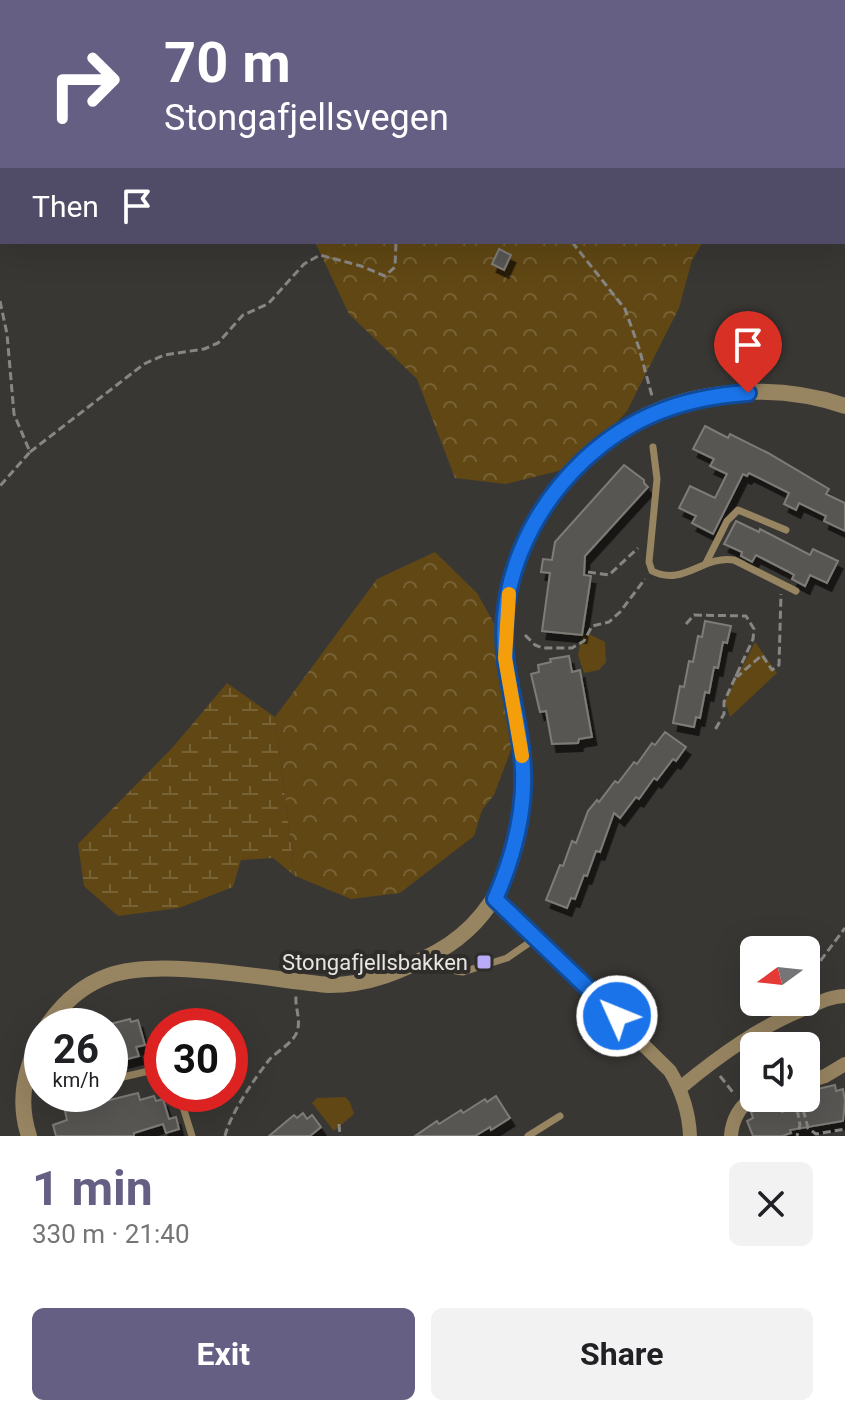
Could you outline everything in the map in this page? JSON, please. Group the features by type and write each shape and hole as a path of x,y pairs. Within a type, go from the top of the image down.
{"street":[{"path":"62,1008 90,984 120,972 141,969 348,985 390,975 441,950 474,925 495,899 516,844 523,792 520,740 505,658 505,636 510,587 521,547 546,503 576,468 614,436 658,410 704,398 748,393 806,395 845,406"},
{"path":"495,899 656,1055 680,1088 690,1136"},
{"path":"680,1088 725,1052 770,1024 832,998 845,996"},
{"path":"820,1078 845,1064"},
{"path":"24,1078 24,1108"},
{"path":"25,1112 29,1136"},
{"path":"731,1136 731,1129 741,1112"}],"lane":[{"path":"653,447 657,479 649,562 652,571 667,577 681,576 706,563 734,560 796,591"},
{"path":"706,563 727,521 738,510 786,530"},
{"path":"441,950 456,971 463,972 516,954 536,938"},
{"path":"185,1112 192,1136"},
{"path":"528,1136 560,1116"}],"path":[{"path":"0,486 30,452 144,364 164,355 204,349 218,343 243,315 268,304 304,264 320,255 385,276 395,267 396,244"},
{"path":"574,244 625,309 658,410"},
{"path":"0,301 7,334 14,414 30,452"},
{"path":"588,572 609,575 651,536"},
{"path":"525,635 543,648 577,645 584,641 592,626 609,622 620,612 652,571"},
{"path":"735,675 738,676 762,655 772,670 779,665 781,584"},
{"path":"686,624 694,615 746,616 754,629 753,639 735,675 724,702 724,714 715,730"},
{"path":"820,961 845,928"},
{"path":"225,1136 227,1126 247,1092 269,1060 292,1039 298,1028 296,992"},
{"path":"716,1071 740,1094"},
{"path":"797,1136 799,1112"},
{"path":"802,1112 808,1128 816,1134 845,1129"},
{"path":"339,1124 340,1136"}],"green space":[{"path":"316,244 702,244 692,260 679,308 627,411 578,466 506,484 455,478 417,379 349,314"},
{"path":"435,552 477,593 508,648 512,747 494,795 482,810 474,836 400,893 351,899 295,876 275,717 377,579"},
{"path":"589,634 605,642 606,662 599,670 584,673 578,655 582,635"},
{"path":"755,642 777,673 730,717 725,701"},
{"path":"227,683 275,717 295,876 273,858 241,860 233,887 179,908 118,916 84,886 78,844 173,747"},
{"path":"345,1097 354,1114 334,1131 312,1103 317,1098"}],"building":[{"path":"499,249 511,255 504,270 492,264"},
{"path":"705,426 728,438 730,434 768,453 829,489 826,494 845,503 845,531 824,521 826,516 799,503 796,510 784,504 789,493 749,473 747,476 743,474 713,534 692,523 696,516 679,508 690,486 715,498 727,474 710,466 714,459 693,449"},
{"path":"624,465 644,480 648,487 585,556 584,575 591,576 582,635 542,631 550,573 541,572 543,559 552,560 555,542"},
{"path":"736,521 759,532 760,529 810,555 813,549 838,561 827,583 810,575 805,586 792,579 794,575 756,555 752,562 741,556 742,552 724,544"},
{"path":"705,621 731,626 727,643 723,642 718,668 714,667 709,693 705,692 700,718 696,717 694,727 673,723 680,686 684,687 689,661 693,662 698,636 702,637"},
{"path":"569,656 572,672 580,670 592,737 579,739 578,743 552,744 546,711 540,712 531,674 539,672 538,665 551,662 550,659"},
{"path":"665,732 686,747 657,780 654,778 639,799 636,797 620,818 614,813 600,852 596,851 587,876 584,875 575,899 571,898 567,908 546,900 572,841 576,843 588,811"},
{"path":"128,1020 138,1020 144,1045 136,1047 139,1056 128,1059"},
{"path":"835,1085 836,1091 843,1089 843,1121 790,1130 791,1133 782,1136 753,1136 747,1121 753,1118 751,1112 820,1112 820,1088"},
{"path":"138,1093 140,1100 144,1099 144,1112 167,1112 169,1119 176,1117 179,1129 166,1133 163,1124 134,1133 134,1136 56,1136 53,1125 67,1120 65,1112 128,1112 128,1095"},
{"path":"496,1096 510,1118 491,1130 490,1127 475,1136 415,1136 437,1121 439,1124 461,1110 463,1113"},
{"path":"303,1113 307,1119 312,1115 321,1127 310,1136 269,1136 294,1115 297,1118"}],"slow traffic":[{"path":"509,594 505,658 522,756"}],"place":[{"name":"Stongafjellsbakken","path":"484,962"}],"route":[{"path":"617,1016 495,899 516,844 523,792 520,740 505,658 510,587 521,547 532,524 560,486 598,448 650,413 682,402 748,393"}]}
